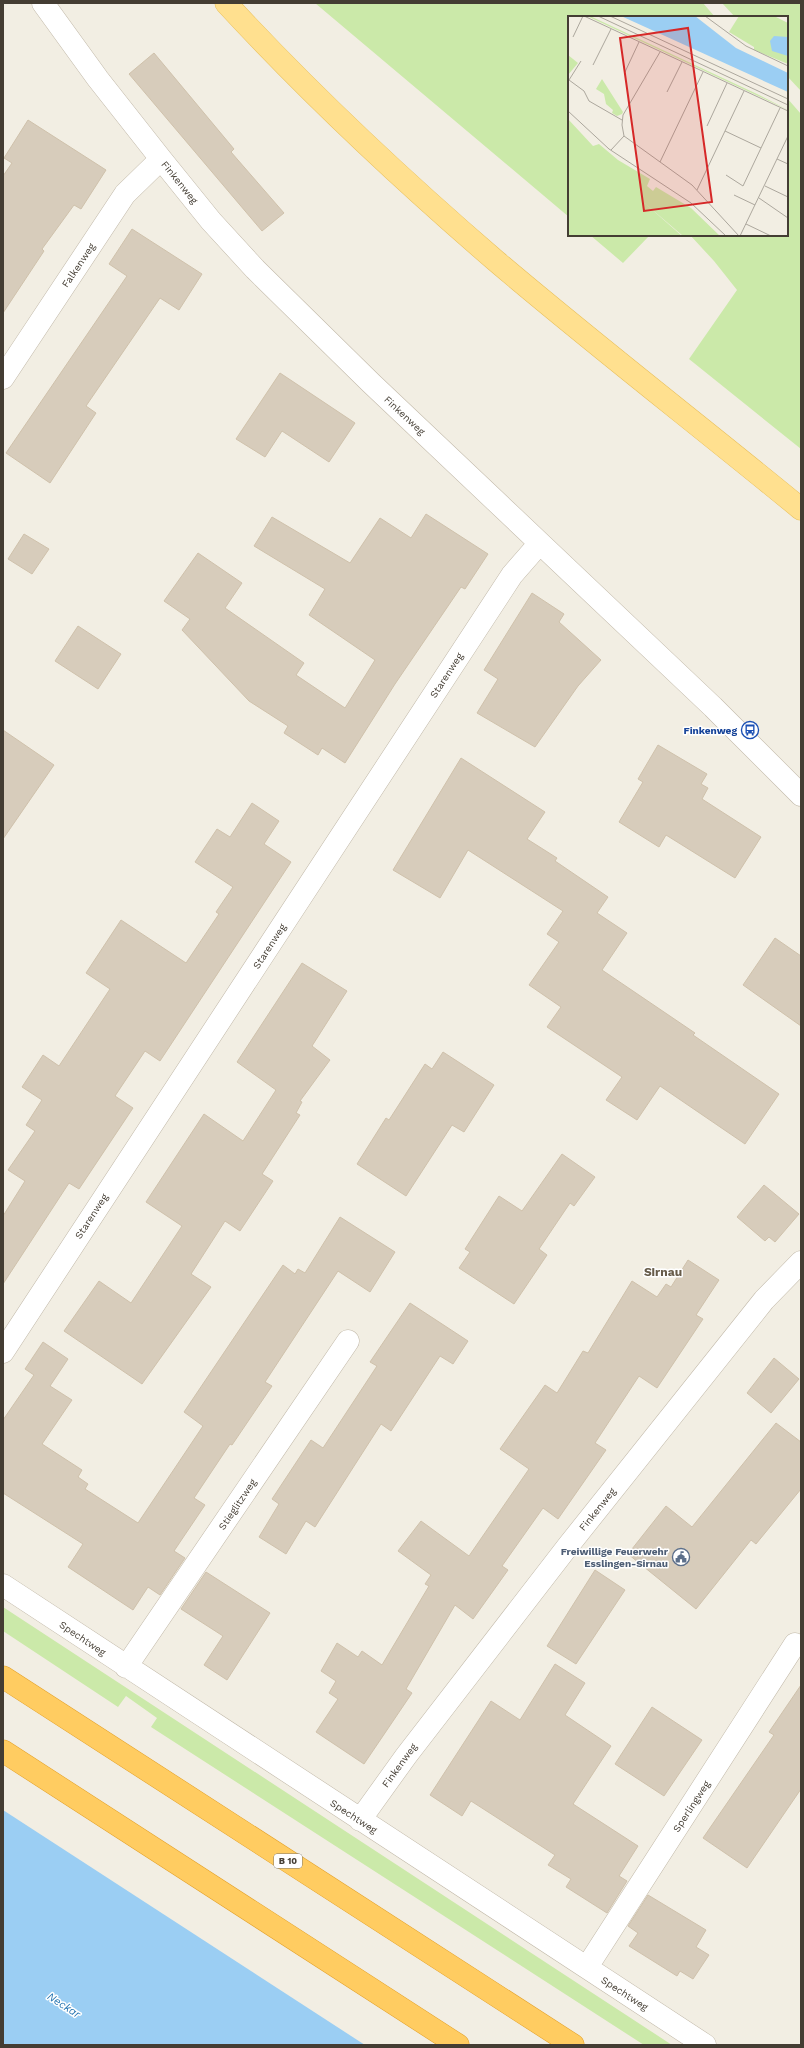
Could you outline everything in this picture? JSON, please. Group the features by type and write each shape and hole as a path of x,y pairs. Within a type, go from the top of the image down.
{"highway":[{"name":"B 10","path":"3,1677 573,2045"},
{"path":"3,1751 458,2045"}],"main road":[{"path":"226,3 320,99 496,261 801,509"}],"street":[{"name":"Finkenweg","path":"43,3 98,79 161,159 211,221 255,269 360,373 713,707 801,795"},
{"name":"Falkenweg","path":"3,378 125,194 161,159"},
{"name":"Starenweg","path":"3,1352 512,575 540,544"},
{"name":"Finkenweg","path":"360,1820 406,1756 568,1546 764,1300 801,1262"},
{"name":"Stieglitzweg","path":"126,1667 348,1341"},
{"name":"Spechtweg","path":"3,1585 126,1667 706,2045"},
{"name":"Sperlingweg","path":"587,1967 795,1644"}],"green space":[{"path":"315,3 703,3 714,16 568,16 568,216"},
{"path":"722,3 801,3 801,91 788,77 788,16 734,16"},
{"path":"788,99 801,114 801,449 689,359 737,290 714,261 691,236 788,236"},
{"path":"591,236 649,236 623,263"},
{"path":"3,1607 672,2045 644,2045 151,1727 157,1718 126,1696 118,1707 3,1631"}],"water":[{"name":"Neckar","path":"3,1810 365,2045 3,2045"}],"building":[{"path":"154,53 234,149 231,152 284,213 262,231 129,74"},
{"path":"28,120 106,170 81,209 74,205 42,249 44,251 3,313 3,176 12,163 4,158"},
{"path":"132,229 202,274 179,310 160,298 86,406 96,413 50,483 6,453 127,276 109,264"},
{"path":"280,373 355,423 329,462 282,431 265,457 236,439"},
{"path":"426,514 488,554 465,589 461,587 395,684 345,763 322,748 318,755 284,733 288,726 249,701 182,630 190,619 164,601 198,553 242,583 225,608 304,663 296,675 345,708 375,660 309,615 325,589 254,546 272,517 350,563 380,518 411,538"},
{"path":"24,534 49,549 32,574 8,559"},
{"path":"532,593 564,614 559,622 601,660 578,686 535,747 477,713 498,679 484,670"},
{"path":"78,626 121,654 98,689 55,661"},
{"path":"3,730 54,765 3,839"},
{"path":"658,745 707,774 701,784 708,788 702,799 761,837 735,878 666,835 659,847 619,822 643,782 638,779"},
{"path":"461,758 545,812 527,839 557,858 555,861 608,897 597,913 627,933 602,970 695,1033 693,1035 779,1094 745,1144 660,1086 637,1120 606,1100 622,1077 547,1027 561,1007 529,985 559,942 547,934 563,911 468,850 440,898 393,870"},
{"path":"252,803 279,821 264,844 291,862 160,1061 145,1051 115,1096 133,1108 79,1189 69,1183 3,1284 3,1216 25,1181 8,1170 35,1131 26,1125 42,1100 22,1087 43,1055 59,1066 110,989 86,973 121,920 186,963 219,914 216,912 233,887 195,862 217,829 230,837"},
{"path":"775,938 801,956 801,1026 743,985"},
{"path":"302,963 347,991 312,1046 330,1060 300,1101 302,1102 296,1113 300,1115 262,1174 273,1181 240,1231 225,1221 191,1274 211,1287 142,1384 64,1331 99,1281 131,1303 182,1226 146,1202 204,1114 243,1141 276,1090 237,1062"},
{"path":"443,1052 494,1085 464,1132 452,1125 406,1196 357,1164 386,1118 389,1120 425,1064 432,1069"},
{"path":"562,1154 595,1177 574,1206 570,1203 539,1249 547,1255 514,1304 459,1268 470,1252 465,1249 499,1196 522,1211"},
{"path":"764,1185 799,1214 775,1242 769,1237 765,1241 737,1217"},
{"path":"340,1217 395,1252 370,1292 338,1271 265,1382 272,1386 232,1445 230,1444 194,1498 205,1505 174,1551 185,1558 160,1595 148,1587 133,1610 68,1567 83,1544 3,1493 3,1420 34,1375 25,1369 43,1342 68,1359 50,1386 72,1400 42,1444 82,1470 78,1477 88,1484 85,1489 138,1523 203,1426 184,1412 283,1265 295,1274 298,1269 305,1273"},
{"path":"688,1260 719,1280 696,1315 703,1319 657,1388 639,1376 595,1443 606,1450 558,1519 543,1508 502,1566 508,1570 473,1619 455,1605 406,1689 412,1693 364,1764 316,1732 338,1699 329,1693 336,1681 321,1671 337,1643 358,1657 362,1651 382,1665 429,1586 425,1584 431,1575 398,1551 421,1521 469,1556 529,1469 500,1449 545,1385 557,1393 583,1351 588,1353 632,1281 657,1297 666,1284 671,1287"},
{"path":"410,1303 468,1341 453,1364 440,1356 391,1431 381,1424 315,1527 306,1521 286,1554 259,1537 279,1504 272,1499 311,1440 323,1448 377,1366 370,1362"},
{"path":"774,1358 799,1379 771,1413 747,1393"},
{"path":"776,1423 801,1442 801,1489 756,1544 751,1540 696,1609 628,1554 666,1506 692,1527"},
{"path":"595,1570 625,1590 576,1664 547,1646"},
{"path":"206,1572 270,1613 227,1680 204,1665 223,1636 181,1609"},
{"path":"555,1664 585,1683 565,1715 611,1746 573,1804 638,1846 619,1876 627,1881 607,1913 566,1887 571,1879 548,1865 555,1855 471,1801 462,1816 430,1795 491,1701 520,1720"},
{"path":"801,1685 801,1789 747,1868 703,1838 774,1735 769,1732"},
{"path":"652,1707 702,1740 664,1796 615,1764"},
{"path":"648,1895 706,1930 696,1947 709,1955 693,1979 680,1971 677,1976 629,1946 638,1933 628,1926"}],"place":[{"name":"Finkenweg","path":"750,730"},
{"name":"Freiwillige Feuerwehr Esslingen-Sirnau","path":"681,1557"}],"district":[{"name":"Sirnau","path":"663,1272"}]}
